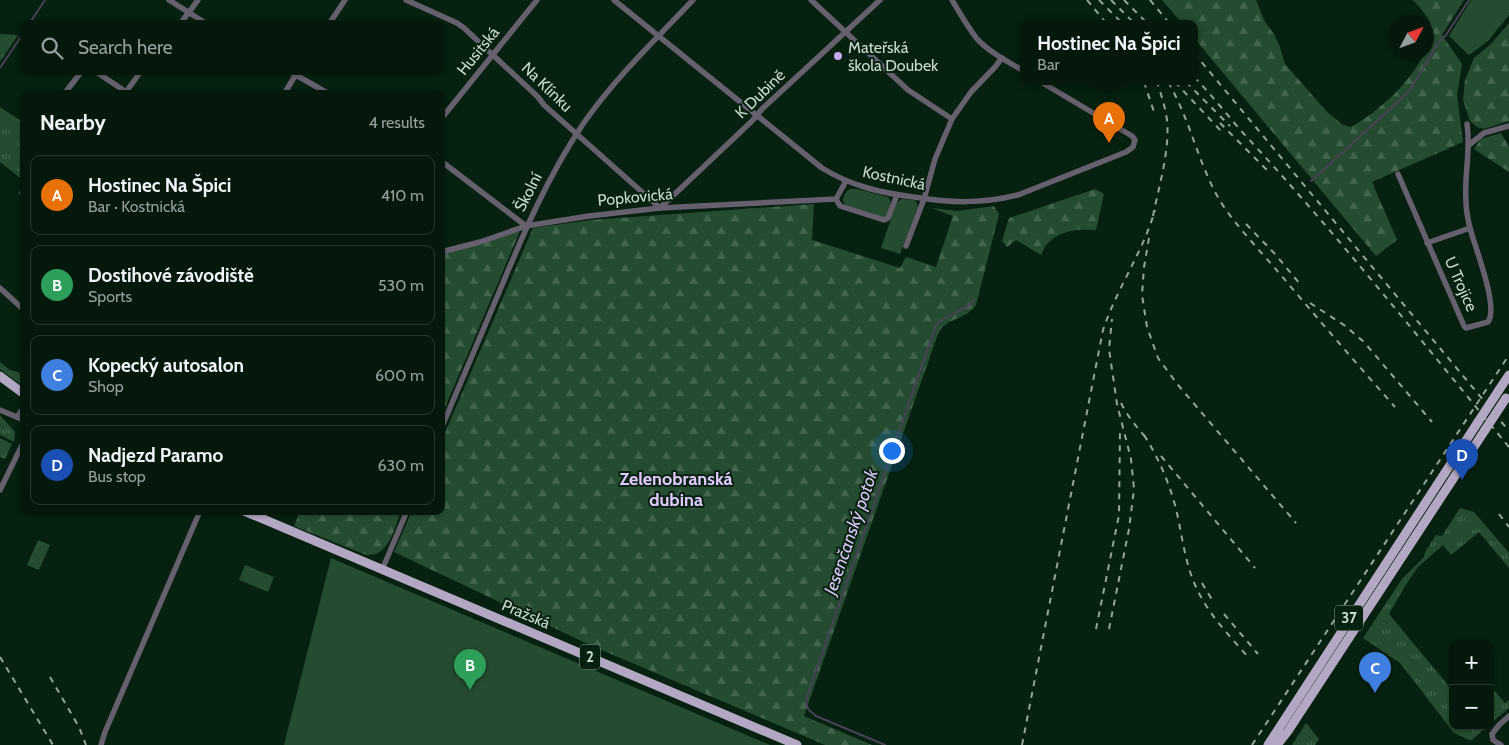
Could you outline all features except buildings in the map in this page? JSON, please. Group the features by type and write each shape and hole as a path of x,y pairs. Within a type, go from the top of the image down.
{"main road":[{"path":"0,376 20,391"},
{"name":"37","path":"1266,745 1509,376"},
{"name":"37","path":"1279,745 1508,396"},
{"name":"Pražská","path":"253,515 797,745"}],"street":[{"path":"169,0 200,20"},
{"path":"183,20 198,0"},
{"path":"332,20 345,0"},
{"name":"Na Klínku","path":"406,0 461,26 538,97 543,104 660,208"},
{"name":"Husitská","path":"445,113 537,0"},
{"name":"Kostnická","path":"614,0 822,168 866,189 951,202 974,202 1010,197 1117,156 1131,149 1136,142 1132,136 1046,85"},
{"name":"Školní","path":"445,419 526,226 553,173 577,134 618,79 693,0"},
{"path":"811,0 914,96 952,119"},
{"name":"K Dubině","path":"660,208 880,0"},
{"path":"952,0 975,36 984,45 1020,69"},
{"path":"906,246 924,199 935,159 952,119 971,92 1002,58"},
{"path":"67,90 79,75"},
{"path":"101,75 123,90"},
{"path":"129,90 139,75"},
{"path":"286,90 296,75"},
{"path":"300,75 323,90"},
{"name":"U Trojice","path":"1398,174 1465,328 1470,328 1490,320 1490,299 1470,228 1466,201 1469,145 1467,124"},
{"path":"1469,145 1484,133 1509,126"},
{"path":"445,164 526,226"},
{"path":"846,181 836,199 840,206 884,220 888,218 897,195"},
{"name":"Popkovická","path":"445,251 480,242 526,226 588,216 660,208 836,199"},
{"path":"1427,243 1470,228"},
{"path":"0,288 20,307"},
{"path":"0,410 20,418"},
{"path":"17,417 20,413"},
{"path":"0,490 20,448"},
{"path":"101,745 198,515"},
{"path":"382,570 405,515"},
{"path":"1501,745 1493,740 1492,734 1509,716"}],"green space":[{"path":"1162,0 1256,0 1265,22 1274,34 1280,47 1285,64 1327,112 1343,125 1351,127 1384,104 1411,75 1421,60 1434,60 1434,15 1426,15 1413,0 1464,0 1442,35 1462,64 1457,95 1463,142 1372,182 1397,240 1376,256 1198,43 1198,20 1180,20"},
{"path":"1471,0 1509,0 1509,15 1488,41 1469,55 1449,36"},
{"path":"1509,23 1509,121 1484,129 1477,127 1470,121 1463,100 1465,80 1474,58 1491,44"},
{"path":"0,34 18,35 0,62"},
{"path":"0,107 20,120 20,178 0,162"},
{"path":"1501,133 1509,147 1509,172 1474,149 1481,139"},
{"path":"850,189 888,197 891,202 887,215 883,219 848,207 843,200"},
{"path":"1095,189 1104,194 1096,230 1076,230 1063,233 1047,244 1041,255 1016,240 1007,247 1002,241 1009,218"},
{"path":"901,199 915,200 918,206 900,254 881,248 896,204"},
{"path":"814,204 812,240 900,268 906,257 936,267 953,216 931,208 958,211 994,206 999,214 976,305 967,314 948,323 939,331 804,716 872,745 825,745 592,646 394,552 410,515 445,515 445,433 533,228 591,220"},
{"path":"520,231 445,408 445,254"},
{"path":"0,362 10,370 20,373 20,384 0,369"},
{"path":"0,415 15,432 14,442 0,435"},
{"path":"0,438 12,444 5,459 0,457"},
{"path":"1460,508 1474,512 1509,553 1509,568 1479,532 1451,555 1443,545 1418,567 1389,614 1449,686 1449,727 1400,663 1363,638 1402,579 1424,557 1425,552 1436,535 1442,536"},
{"path":"298,515 400,515 390,540 385,547 380,552 366,555 294,526"},
{"path":"38,540 50,545 39,570 27,565"},
{"path":"331,558 770,745 284,745"},
{"path":"245,565 274,577 268,592 239,580"},
{"path":"1494,690 1505,703 1509,700 1509,708 1494,721"},
{"path":"1306,723 1319,739 1315,745 1292,745"},
{"path":"1452,730 1483,730 1472,740 1454,733"}],"waterway":[{"path":"32,20 45,0"},
{"name":"Jesenčanský potok","path":"1311,181 1410,90 1438,43 1446,35 1469,0"},
{"path":"0,68 20,38"},
{"name":"Jesenčanský potok","path":"885,745 816,716 808,709 806,700 936,325 974,300"}],"railway":[{"path":"1087,0 1104,20"},
{"path":"1099,0 1119,20"},
{"path":"1111,0 1131,20"},
{"path":"1124,0 1144,20"},
{"path":"1150,0 1167,20"},
{"path":"1198,58 1509,431"},
{"path":"1198,81 1346,249 1509,447"},
{"path":"1145,85 1155,115"},
{"path":"1153,216 1168,132 1165,110 1158,85"},
{"path":"1170,85 1183,113 1209,179 1226,210 1395,407"},
{"path":"1178,85 1221,131"},
{"path":"1189,85 1230,126"},
{"path":"1220,123 1268,171"},
{"path":"1022,745 1103,330 1115,299 1144,241 1155,210"},
{"path":"1246,224 1300,284"},
{"path":"1149,238 1142,295 1147,327 1158,358 1178,385 1296,523"},
{"path":"1310,303 1344,325 1364,342 1432,422"},
{"path":"1109,629 1129,529 1134,489 1131,459 1117,404 1109,349 1112,319"},
{"path":"1252,745 1509,355"},
{"path":"1121,403 1149,441"},
{"path":"1096,629 1119,515 1120,431"},
{"path":"1144,435 1158,460 1169,487 1189,567 1196,587 1213,615 1248,657"},
{"path":"1161,456 1255,568"},
{"path":"1499,514 1509,527"},
{"path":"1202,583 1214,603"},
{"path":"1224,614 1258,654"},
{"path":"0,657 53,745"},
{"path":"50,677 79,727 86,745"}],"place":[{"name":"Mateřská škola Doubek","path":"838,56"},
{"name":"Hostinec Na Špici","path":"1109,143"},
{"name":"Nadjezd Paramo","path":"1462,480"},
{"name":"Dostihové závodiště","path":"470,690"},
{"name":"Kopecký autosalon","path":"1375,693"}],"district":[{"name":"Zelenobranská dubina","path":"676,489"}]}
